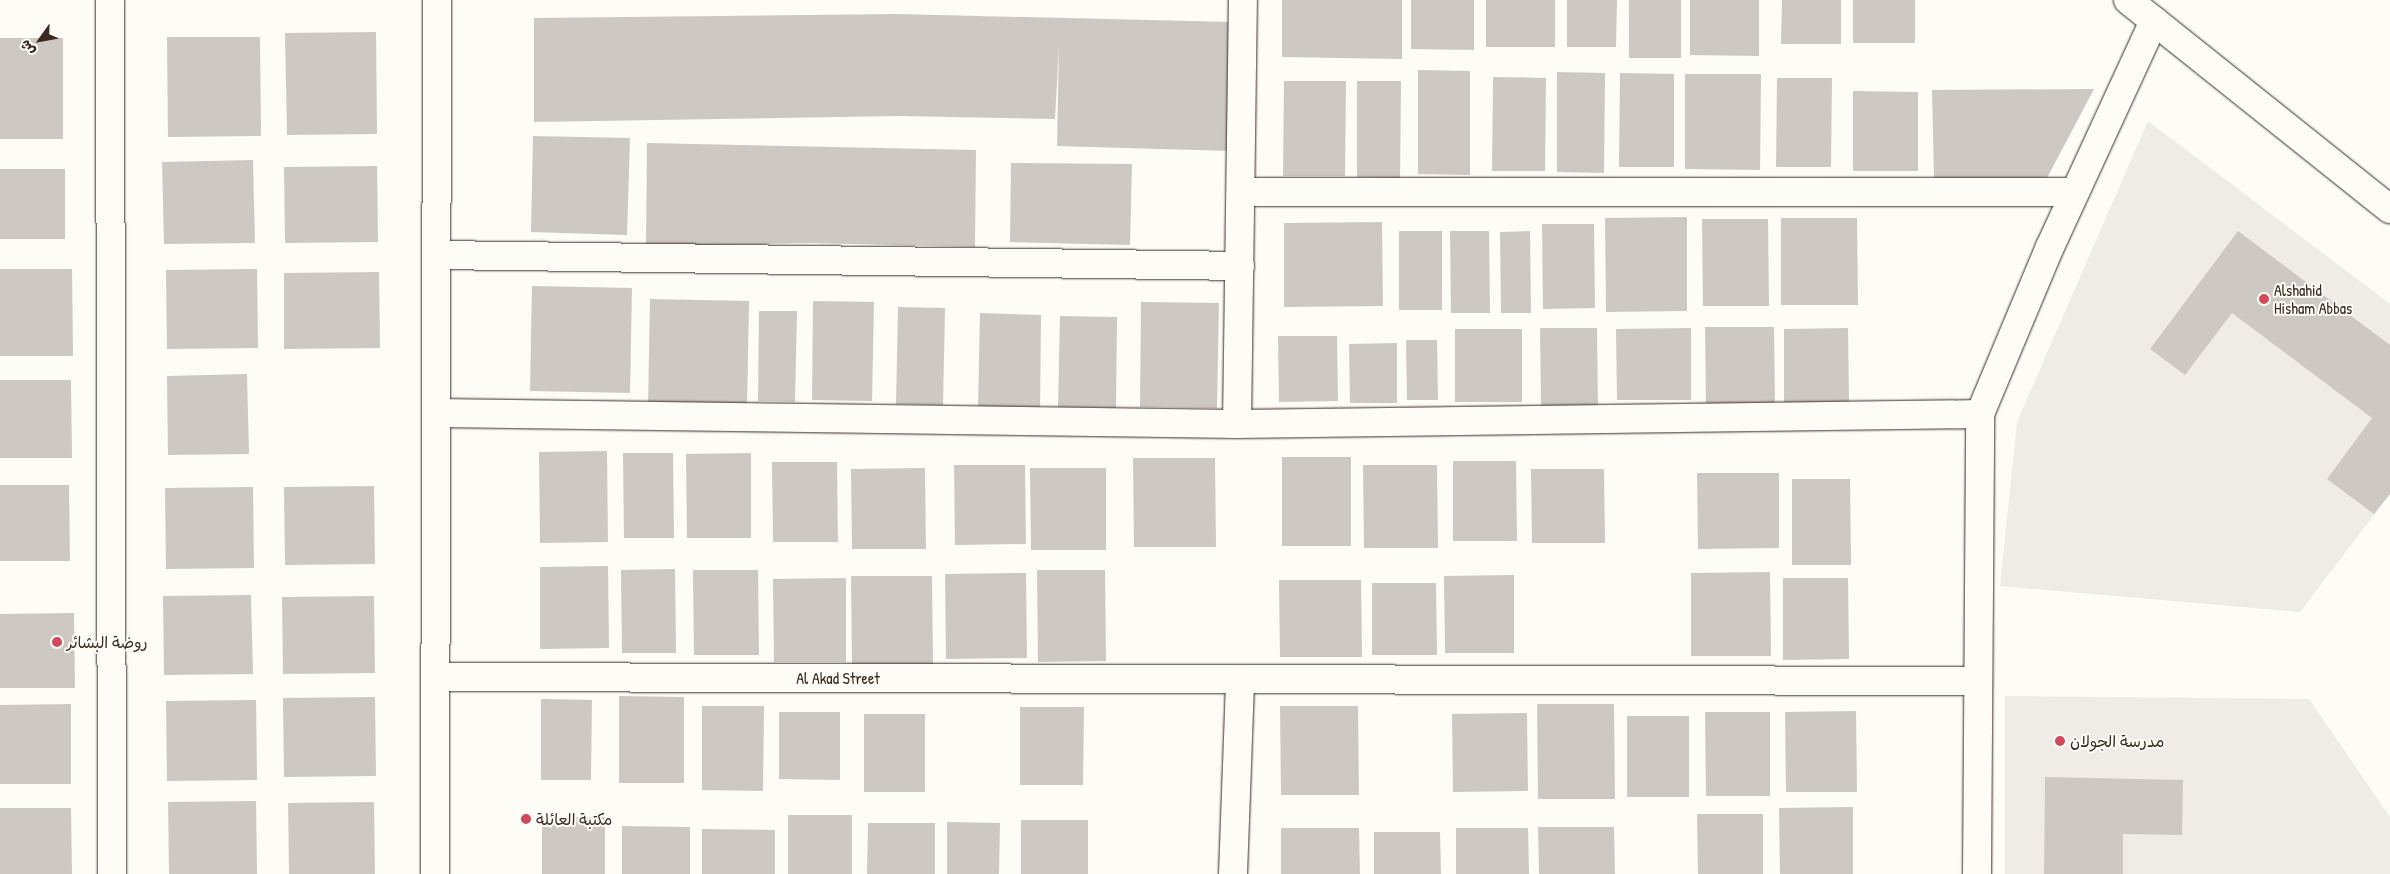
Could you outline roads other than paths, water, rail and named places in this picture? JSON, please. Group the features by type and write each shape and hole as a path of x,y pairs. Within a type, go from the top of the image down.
{"street":[{"path":"110,0 112,874"},
{"path":"434,874 438,413 437,0"},
{"path":"1237,424 1243,0"},
{"path":"2128,0 2390,209"},
{"path":"1977,874 1980,414 2075,192 2154,21"},
{"path":"1240,192 2075,192"},
{"path":"437,255 1240,266"},
{"path":"438,413 1237,424 1980,414"},
{"name":"Al Akad Street","path":"436,677 1978,681"},
{"path":"1234,874 1240,679"}],"place":[{"name":"Alshahid Hisham Abbas","path":"2264,299"},
{"name":"روضة البشائر","path":"57,642"},
{"name":"مدرسة الجولان","path":"2060,741"},
{"name":"مكتبة العائلة","path":"526,819"}]}
